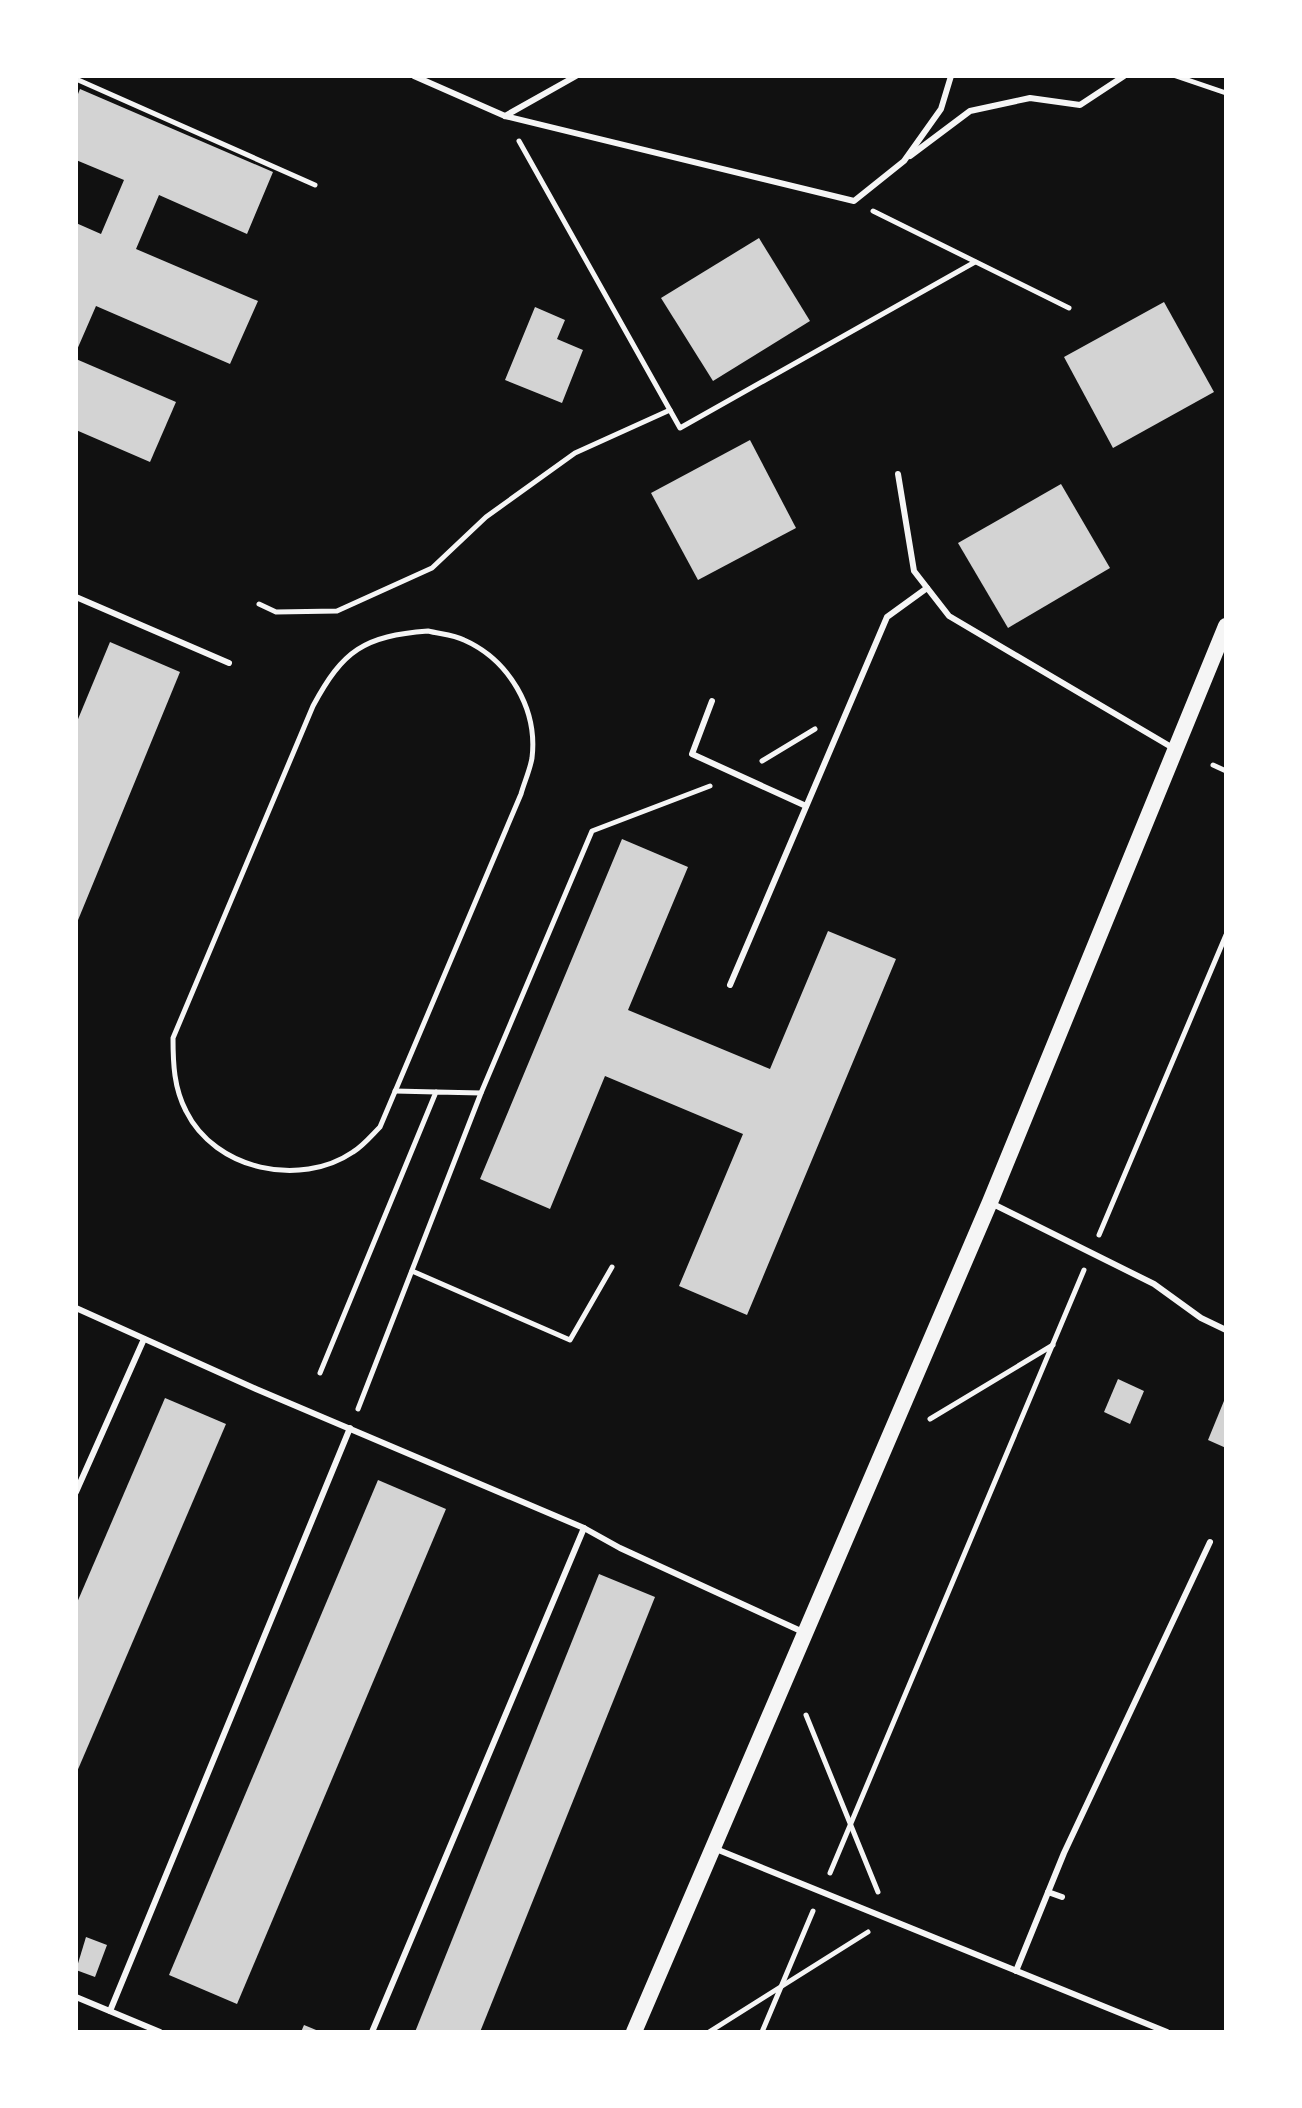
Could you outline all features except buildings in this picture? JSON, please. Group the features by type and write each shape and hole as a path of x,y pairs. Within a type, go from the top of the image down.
{"main road":[{"path":"634,2032 990,1202 1226,626"}],"lane":[{"path":"414,76 505,116 854,201 970,111 1030,98 1080,105 1124,76"},
{"path":"505,116 576,76"},
{"path":"904,161 941,109 951,76"},
{"path":"898,474 914,571 949,616 1174,749"},
{"path":"730,985 887,617 927,588"},
{"path":"76,597 229,663"},
{"path":"712,701 692,754 806,806"},
{"path":"990,1202 1154,1284 1201,1318 1226,1330"},
{"path":"76,1308 584,1528 620,1548 804,1632"},
{"path":"76,1492 144,1339"},
{"path":"110,2011 350,1428"},
{"path":"372,2032 584,1528"},
{"path":"1016,1971 1048,1892 1210,1542"},
{"path":"713,1847 1167,2032"},
{"path":"1048,1892 1062,1897"},
{"path":"76,1997 160,2032"}],"path":[{"path":"1176,76 1226,93"},
{"path":"76,79 315,185"},
{"path":"505,116 680,428 975,262"},
{"path":"854,201 1069,308"},
{"path":"259,604 276,612 337,611 432,568 486,517 575,453 670,410"},
{"path":"428,631 464,639 495,659 518,688 531,722 532,759 521,794 395,1091 380,1127 353,1152 318,1168 280,1172 242,1163 211,1142 186,1113 174,1076 173,1038 313,706 331,674 358,649 391,634 428,631"},
{"path":"350,1428 481,1093 592,831 739,776 848,709"},
{"path":"1213,765 1226,771"},
{"path":"762,2032 1226,935"},
{"path":"395,1091 481,1093"},
{"path":"320,1373 436,1092"},
{"path":"412,1271 570,1340 612,1267"},
{"path":"930,1419 1053,1345"}]}
